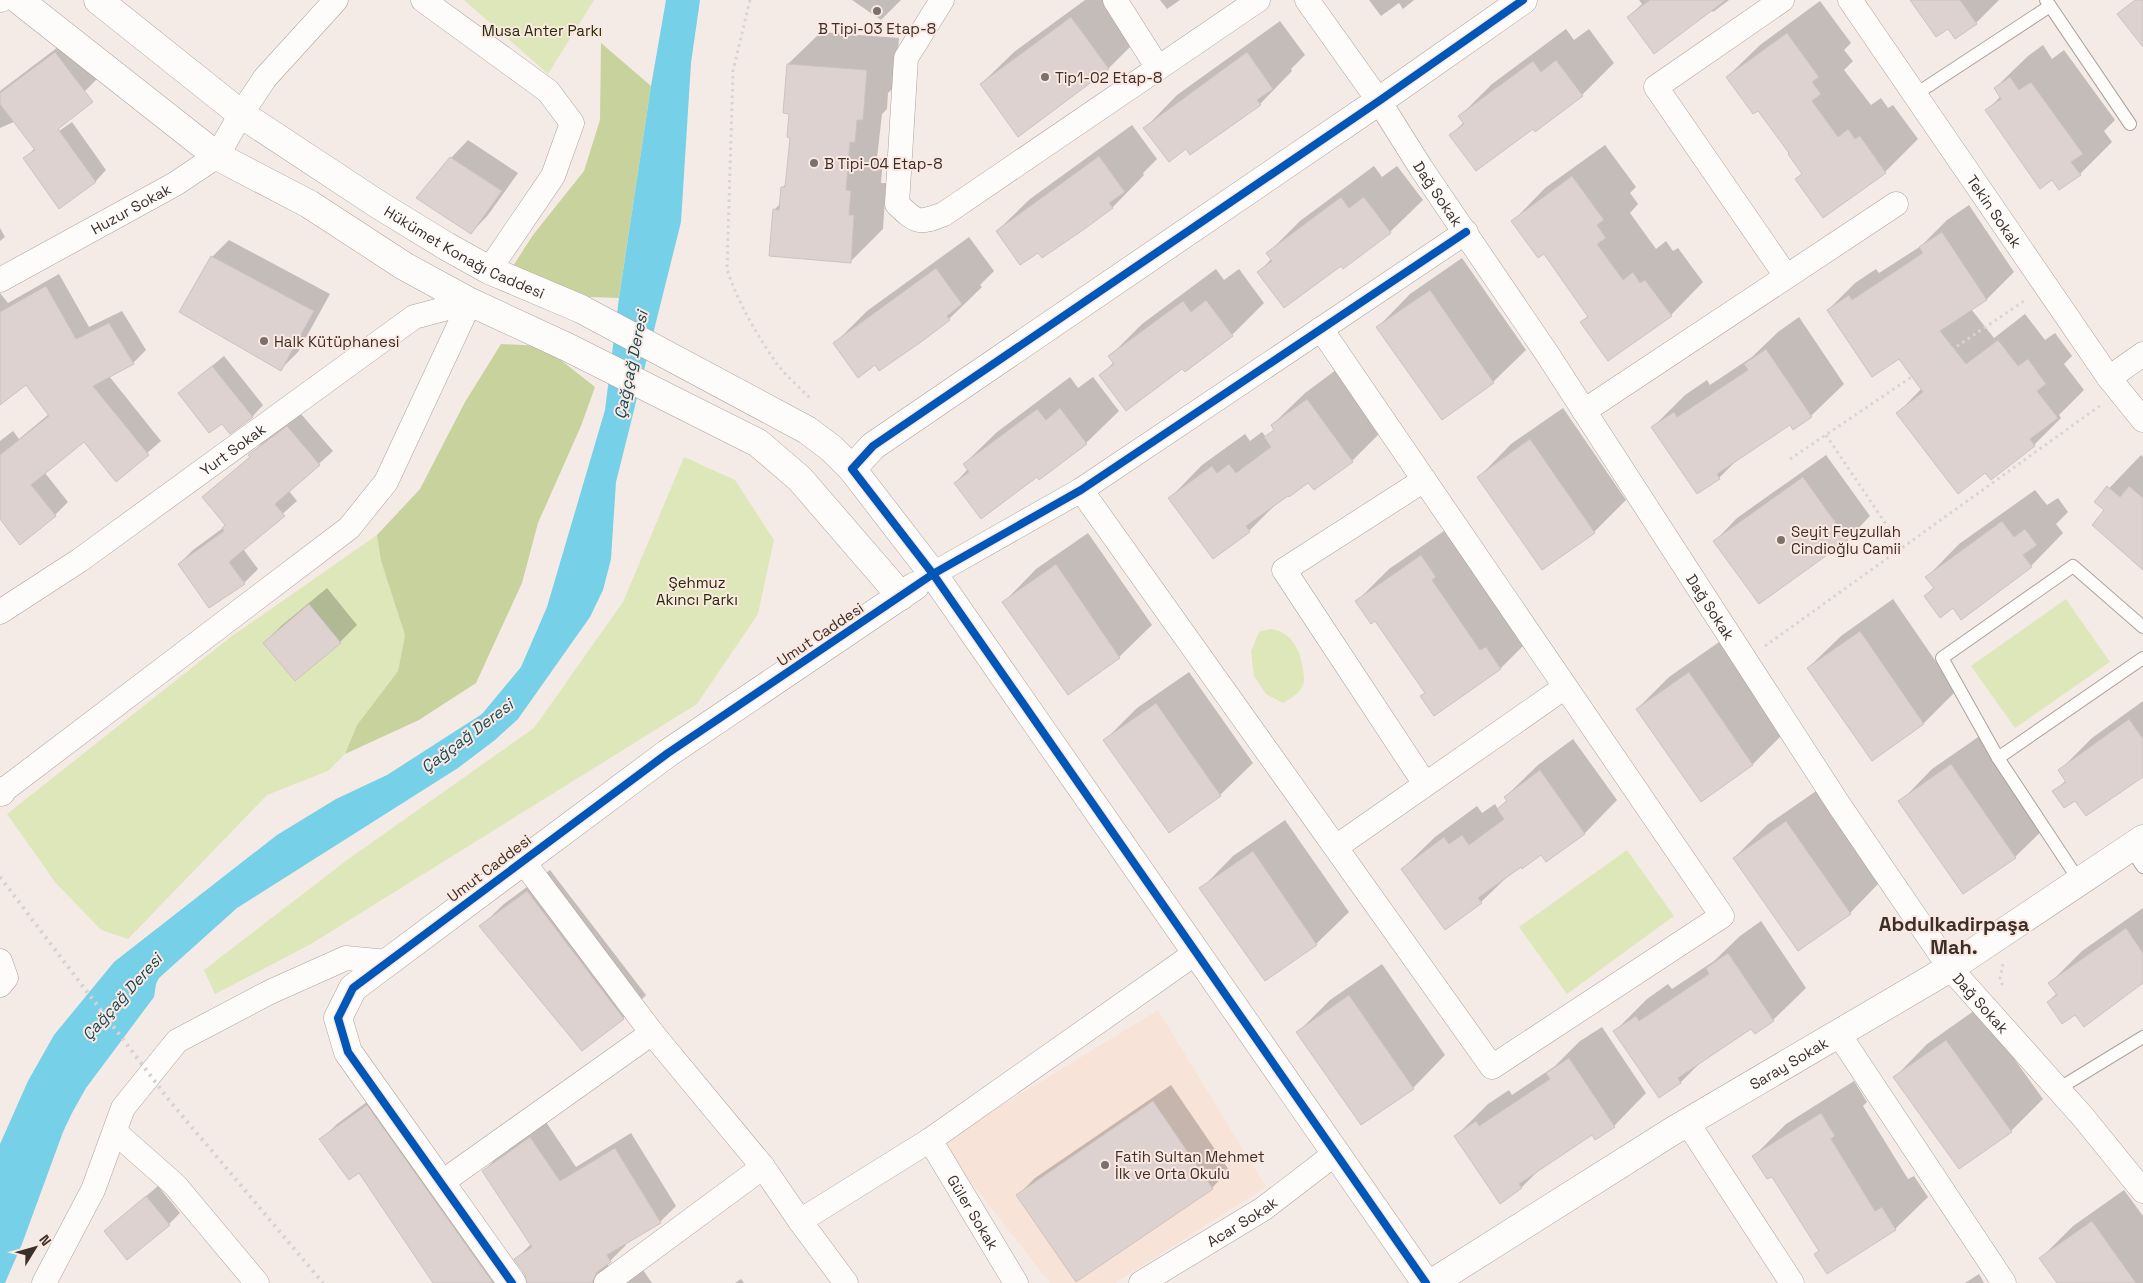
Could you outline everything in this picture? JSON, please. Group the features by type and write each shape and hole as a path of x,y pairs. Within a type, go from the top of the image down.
{"street":[{"path":"19,0 217,156 309,204 404,266 470,302 566,347 758,443 800,479 901,596"},
{"name":"Hükümet Konağı Caddesi","path":"98,0 240,114 379,205 489,270 581,310 706,375 807,430 831,448 852,469 933,574 1198,952 1426,1283"},
{"name":"Huzur Sokak","path":"0,280 176,184 217,156 240,114 265,78 336,0"},
{"path":"423,0 548,91 572,123 553,176 489,270"},
{"path":"942,0 906,58 897,204 912,219 926,221 944,214 1258,0"},
{"path":"1115,0 1158,68"},
{"name":"Dağ Sokak","path":"1307,0 1379,102 1466,232 1839,805 1950,968 2083,1117 2143,1191"},
{"path":"852,469 873,446 1379,102 1523,0"},
{"path":"1782,0 1656,87 1786,276"},
{"name":"Tekin Sokak","path":"1850,0 2114,385 2143,420"},
{"path":"1584,411 1896,204"},
{"path":"933,574 1081,490 1466,232"},
{"path":"0,792 349,528 386,482 470,302"},
{"name":"Yurt Sokak","path":"0,612 80,560 414,317 470,302"},
{"path":"1081,490 1492,1067 1722,916 1321,329"},
{"path":"2114,385 2143,354"},
{"path":"1424,480 1284,570 1425,784"},
{"name":"Umut Caddesi","path":"512,1283 348,1052 338,1018 353,988 522,860 668,753 933,574"},
{"path":"1336,847 1565,687"},
{"name":"Saray Sokak","path":"1432,1283 1687,1122 1950,968 2080,882 2139,851"},
{"path":"522,860 652,1033 764,1167 800,1221 846,1283"},
{"path":"800,1221 930,1140 1198,952"},
{"path":"52,1280 93,1190 124,1108 177,1042 270,992 346,958 388,962"},
{"path":"0,961 6,978 0,985"},
{"path":"441,1183 652,1033"},
{"path":"1838,1033 2004,1283"},
{"path":"1687,1122 1792,1283"},
{"path":"115,1132 175,1186 257,1283"},
{"name":"Güler Sokak","path":"930,1140 1016,1283"},
{"name":"Acar Sokak","path":"1140,1283 1263,1208 1336,1153"},
{"path":"606,1283 764,1167"}],"lane":[{"path":"1916,94 2048,3 2130,124"},
{"path":"2080,882 1998,758 1942,658 2073,566 2143,627"},
{"path":"1998,758 2143,658"},
{"path":"2058,1089 2143,1037"}],"path":[{"path":"750,0 733,71 728,269 734,292 778,365 818,407"},
{"path":"1790,459 2047,286"},
{"path":"1745,660 1902,548 2114,385"},
{"path":"1826,435 1902,548"},
{"path":"2006,996 2000,979 2003,964 2008,960"}],"shaded area":[{"name":"Fatih Sultan Mehmet İlk ve Orta Okulu","path":"1158,1010 1266,1187 1115,1283 1050,1283 940,1143"}],"green space":[{"name":"Musa Anter Parkı","path":"464,0 594,0 548,74"},
{"path":"601,43 651,86 619,298 588,297 513,266 533,235 584,171 600,120"},
{"path":"501,344 543,346 595,387 581,426 538,523 522,583 476,683 419,720 345,754 357,725 398,671 405,635 381,561 377,535 420,489 465,402"},
{"name":"Şehmuz Akıncı Parkı","path":"684,457 735,480 774,540 758,614 697,704 311,944 215,994 204,970 347,860 534,728 623,602"},
{"path":"377,535 381,561 405,635 398,671 357,725 345,754 328,771 267,795 128,939 101,930 55,882 7,814 232,636"},
{"path":"2066,599 2110,662 2015,728 1971,666"},
{"path":"1270,629 1284,633 1294,643 1302,663 1303,685 1296,694 1283,703 1266,694 1254,676 1251,651 1259,632"},
{"path":"1627,850 1674,916 1567,994 1519,927"}],"water":[{"name":"Çağçağ Deresi","path":"666,0 700,0 691,63 681,222 616,482 611,559 603,590 590,617 518,719 495,740 458,768 237,908 159,978 154,997 86,1088 72,1113 63,1132 22,1244 5,1283 0,1283 0,1144 28,1081 54,1035 114,962 277,835 336,799 387,775 482,714 521,667 547,607 605,410 619,298"}],"building":[{"path":"1650,0 1726,0 1654,54 1627,17"},
{"path":"1910,0 1960,0 1977,24 1955,39 1948,29 1936,37"},
{"path":"2135,0 2143,0 2143,47 2117,14"},
{"name":"Tip1-02 Etap-8","path":"1071,17 1109,69 1018,137 980,84"},
{"path":"1787,33 1819,77 1812,82 1821,94 1812,101 1838,137 1848,129 1855,139 1860,136 1886,173 1823,218 1795,179 1802,174 1789,153 1758,111 1753,114 1726,77"},
{"path":"55,52 93,102 58,129 96,182 59,209 23,158 35,150 0,104 0,93"},
{"path":"1247,52 1273,89 1257,100 1261,105 1190,155 1186,149 1169,162 1143,128"},
{"path":"1556,60 1583,96 1535,132 1533,129 1476,171 1449,135 1464,124 1458,116 1533,61 1541,72"},
{"name":"B Tipi-04 Etap-8","path":"787,64 867,70 863,120 857,120 855,143 850,142 846,190 851,191 849,215 854,215 851,263 769,256 773,209 779,210 781,187 785,187 790,138 787,137 789,114 783,113"},
{"path":"2010,77 2019,90 2031,82 2083,154 2071,162 2081,175 2059,190 2052,180 2040,189 1985,110 2001,99 1994,88"},
{"path":"1099,156 1125,192 1109,203 1113,208 1083,230 1042,258 1038,253 1020,265 996,231"},
{"path":"450,157 502,191 471,234 416,198"},
{"path":"1572,176 1604,220 1597,225 1606,238 1597,244 1623,280 1633,272 1640,283 1645,280 1672,316 1608,361 1580,322 1588,317 1544,254 1538,258 1511,221"},
{"path":"1341,197 1349,208 1364,197 1391,233 1343,269 1341,266 1284,308 1257,272 1272,261 1266,253"},
{"path":"1942,232 1987,300 1940,331 1966,364 1998,340 2018,366 2028,359 2046,384 2037,391 2058,418 2030,439 2035,446 1991,480 1985,473 1958,494 1896,413 1923,392 1899,359 1872,377 1827,310 1849,295 1852,300 1923,253 1919,247"},
{"name":"Halk Kütüphanesi","path":"211,256 314,311 281,371 179,312"},
{"path":"936,268 962,304 947,316 950,320 921,342 879,371 875,365 858,378 833,343"},
{"path":"46,286 76,339 109,323 134,364 93,386 149,455 116,482 84,442 31,485 56,516 20,545 0,519 0,455 49,416 26,385 0,405 0,312"},
{"path":"1430,290 1494,383 1442,420 1376,327"},
{"path":"1206,300 1233,336 1185,372 1182,369 1126,411 1099,375 1114,364 1108,356 1183,301 1191,312"},
{"path":"1766,349 1812,417 1793,430 1790,425 1717,474 1720,479 1697,494 1651,427 1674,412 1677,417 1748,370 1744,364"},
{"path":"212,366 253,417 230,434 222,424 209,433 178,393"},
{"path":"1307,399 1353,462 1314,490 1308,483 1288,496 1246,526 1250,532 1213,559 1168,498 1212,466 1217,473 1229,464 1236,473 1271,447 1264,437 1274,430 1271,425"},
{"path":"1060,408 1087,444 1039,480 1037,477 981,519 954,483 969,472 963,464 1037,409 1046,420"},
{"path":"287,426 320,465 275,504 285,516 229,562 245,584 209,608 178,564 224,531 222,528 225,525 202,497 250,457 248,455"},
{"path":"1530,439 1595,533 1542,570 1477,477"},
{"name":"Seyit Feyzullah Cindioğlu Camii","path":"1803,477 1848,540 1759,604 1713,541"},
{"path":"2107,486 2120,497 2129,486 2143,498 2143,570 2092,525 2104,510 2094,502"},
{"path":"2002,521 2014,537 2025,529 2037,545 2023,555 2032,567 1961,620 1953,608 1940,618 1924,596 1934,588 1925,577"},
{"path":"1421,555 1436,577 1432,580 1480,650 1486,647 1501,669 1434,716 1420,696 1425,693 1375,621 1371,624 1355,601"},
{"path":"1056,564 1120,658 1068,695 1002,602"},
{"path":"309,604 341,643 295,681 263,643"},
{"path":"1860,631 1924,724 1872,761 1807,668"},
{"path":"1689,672 1753,765 1701,802 1636,709"},
{"path":"1156,703 1221,796 1169,833 1103,740"},
{"path":"2129,719 2143,739 2143,777 2086,816 2075,801 2064,808 2052,791 2066,782 2058,770"},
{"path":"1951,764 2016,858 1963,894 1898,801"},
{"path":"1540,770 1585,834 1546,862 1541,855 1522,869 1521,867 1478,898 1482,903 1445,930 1401,869 1444,837 1449,844 1462,835 1469,845 1504,819 1497,809 1507,801 1504,797"},
{"path":"1786,821 1851,914 1798,951 1733,858"},
{"path":"1253,851 1317,945 1265,981 1199,888"},
{"path":"527,891 624,1019 582,1051 479,926"},
{"path":"2126,928 2143,953 2143,983 2084,1027 2075,1015 2062,1024 2047,1002 2057,995 2048,983"},
{"path":"1728,953 1774,1021 1755,1034 1751,1029 1678,1078 1681,1083 1659,1098 1613,1031 1636,1016 1639,1021 1709,974 1706,968"},
{"path":"1349,995 1414,1089 1361,1125 1296,1032"},
{"path":"1946,1040 2012,1132 1959,1169 1893,1077"},
{"path":"1569,1058 1615,1127 1595,1140 1592,1135 1519,1184 1522,1188 1500,1204 1454,1136 1476,1121 1479,1126 1550,1079 1546,1073"},
{"path":"1153,1101 1213,1189 1076,1282 1016,1195"},
{"path":"367,1105 493,1283 433,1283 359,1173 349,1180 319,1139"},
{"path":"1821,1113 1835,1136 1831,1139 1875,1211 1882,1207 1896,1230 1827,1274 1814,1254 1819,1251 1772,1177 1767,1179 1752,1156"},
{"path":"530,1137 560,1181 615,1148 661,1223 607,1255 611,1262 597,1272 592,1283 527,1283 525,1274 514,1259 532,1247 482,1171"},
{"path":"146,1196 170,1225 127,1260 104,1231"},
{"path":"2092,1221 2136,1283 2057,1283 2039,1258"}],"railway":[{"path":"0,877 169,1100 323,1283"}],"cycle path":[{"path":"1426,1283 933,574 852,469 873,446 1379,101 1523,0"},
{"path":"512,1283 348,1052 338,1018 353,988 668,753 933,574 1081,490 1466,232"}],"place":[{"name":"B Tipi-03 Etap-8","path":"877,11"},
{"name":"Tip1-02 Etap-8","path":"1045,77"},
{"name":"B Tipi-04 Etap-8","path":"814,163"},
{"name":"Halk Kütüphanesi","path":"264,341"},
{"name":"Seyit Feyzullah Cindioğlu Camii","path":"1781,540"},
{"name":"Fatih Sultan Mehmet İlk ve Orta Okulu","path":"1105,1165"}],"district":[{"name":"Abdulkadirpaşa Mah.","path":"1954,936"}]}
